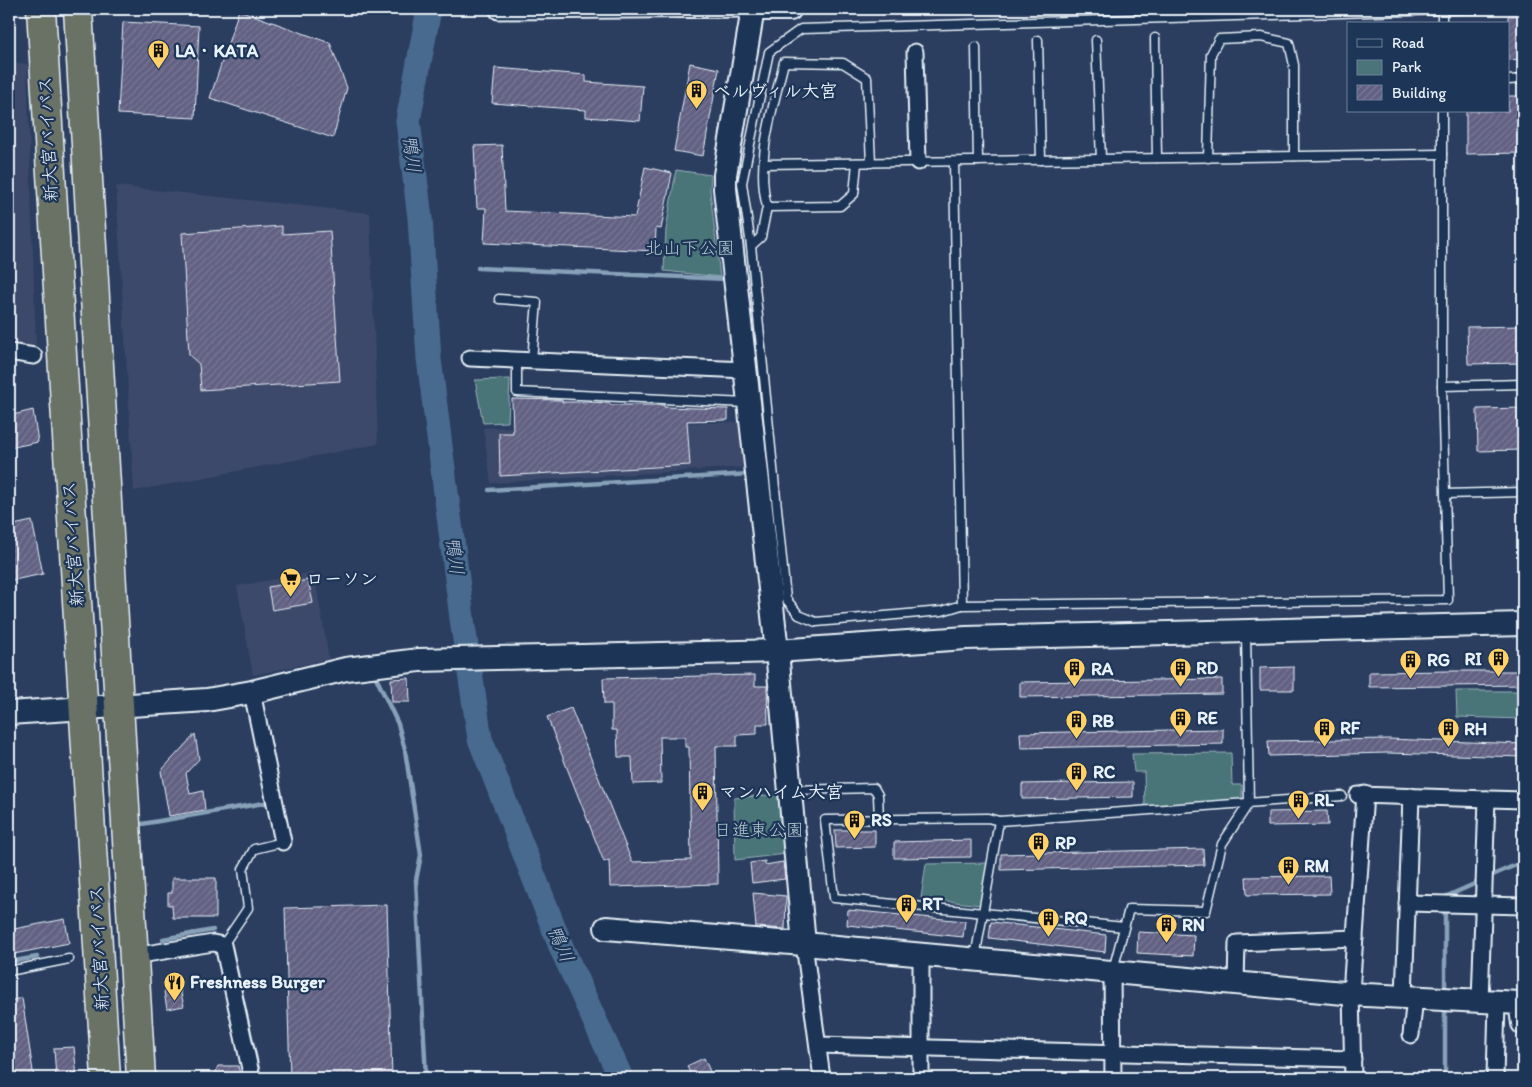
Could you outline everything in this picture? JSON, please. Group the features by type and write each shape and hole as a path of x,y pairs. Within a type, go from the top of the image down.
{"highway":[{"name":"新大宮バイパス","path":"41,9 106,1078"},
{"name":"新大宮バイパス","path":"78,9 141,1078"}],"street":[{"path":"753,9 724,182 777,651 804,944 822,1078"},
{"path":"498,11 790,9"},
{"path":"915,52 918,162"},
{"path":"9,352 34,356"},
{"path":"470,358 746,370"},
{"path":"9,713 206,700 252,692 346,669 419,660 499,656 777,651 942,639 1523,624"},
{"path":"252,692 283,842"},
{"path":"1353,1078 1351,993 1362,794 1523,800"},
{"path":"1411,796 1407,903 1411,1035"},
{"path":"1487,799 1484,904 1495,1078"},
{"path":"1407,903 1523,906"},
{"path":"606,928 1351,993 1520,1003 1523,1023"},
{"path":"1236,983 1237,942 1355,938"},
{"path":"134,956 213,943 223,945 252,1078"},
{"path":"921,954 921,1078"},
{"path":"1112,972 1113,1078"},
{"path":"818,1045 1353,1059"}],"lane":[{"path":"1442,112 1442,386 1448,600 962,605 942,611 816,622 799,615 786,599 751,246 742,183 769,52 801,29 1476,9"},
{"path":"1442,11 1442,22"},
{"path":"1208,158 1210,54 1220,39 1261,37 1289,43 1294,65 1294,156"},
{"path":"1155,38 1158,158"},
{"path":"1038,40 1041,160"},
{"path":"1096,40 1102,159"},
{"path":"976,47 978,161"},
{"path":"751,246 761,237 767,208 764,194 765,145 784,62 843,63 867,78 871,162"},
{"path":"1510,80 1523,79"},
{"path":"764,164 1442,154"},
{"path":"954,162 962,605"},
{"path":"767,208 840,206 854,194 857,163"},
{"path":"500,299 537,302 516,392 750,404"},
{"path":"1442,386 1523,384"},
{"path":"1445,494 1523,492"},
{"path":"1112,972 1129,909 1206,911 1222,844 1249,803 1246,630"},
{"path":"791,790 874,788 878,795 879,819"},
{"path":"1124,927 834,898 825,820 988,818 999,821 1342,796"},
{"path":"975,959 999,821"},
{"path":"223,945 248,908 243,869 254,849 283,842"},
{"path":"9,971 69,959"}],"shaded area":[{"path":"9,62 27,64 36,349 9,344"},
{"path":"116,186 370,213 378,444 134,491"},
{"path":"743,422 747,467 491,483 483,428"},
{"path":"314,572 329,659 253,675 237,586"}],"green space":[{"name":"北山下公園","path":"676,170 711,175 710,190 720,277 664,271 666,230"},
{"path":"510,379 508,422 483,423 475,380"},
{"path":"1456,691 1523,691 1523,719 1457,717"},
{"path":"1231,753 1232,785 1242,785 1242,800 1145,807 1144,772 1134,772 1132,754"},
{"name":"日進東公園","path":"780,794 786,854 735,860 734,798"},
{"path":"989,863 981,905 921,898 926,864"}],"building":[{"path":"239,10 330,43 347,88 333,138 210,98"},
{"path":"1523,15 1523,59 1510,60 1510,22 1508,22 1508,16"},
{"name":"LA・KATA","path":"123,22 199,26 195,118 118,114"},
{"name":"ベルヴィル大宮","path":"690,63 719,69 703,156 674,151"},
{"path":"495,68 586,75 586,82 643,86 640,121 586,117 586,110 492,103"},
{"path":"1510,96 1523,96 1523,153 1466,154 1466,112 1510,112"},
{"path":"502,145 505,211 635,217 645,167 672,173 661,229 656,228 655,251 484,243 486,208 477,208 474,146"},
{"path":"282,226 282,234 330,231 340,381 201,390 199,364 189,355 182,233"},
{"path":"1523,326 1523,363 1468,364 1467,327"},
{"path":"512,399 728,409 728,420 687,421 690,465 500,476 499,433 513,433"},
{"path":"1523,408 1523,450 1478,451 1477,409"},
{"path":"33,410 38,442 9,448 9,416"},
{"path":"32,521 43,574 9,581 9,526"},
{"path":"308,580 313,603 272,610 268,587"},
{"path":"1294,667 1294,690 1260,690 1260,668"},
{"path":"1523,671 1523,685 1369,687 1369,672"},
{"path":"755,675 755,686 767,686 768,724 757,724 757,734 737,735 737,746 716,746 718,884 610,887 609,860 604,862 547,717 571,708 632,862 691,860 689,747 685,747 685,737 660,737 661,783 633,784 632,757 618,757 617,730 612,730 612,704 604,704 603,678"},
{"path":"409,678 410,702 392,702 391,679"},
{"path":"1222,679 1222,694 1020,697 1020,682"},
{"path":"1223,729 1223,744 1021,748 1020,733"},
{"path":"195,734 199,759 186,773 190,794 203,791 205,810 169,816 161,771"},
{"path":"1388,739 1523,744 1523,757 1388,753 1269,756 1268,741"},
{"name":"RC","path":"1133,782 1133,797 1022,799 1022,784"},
{"name":"RL","path":"1327,811 1328,825 1268,826 1268,812"},
{"name":"RS","path":"835,830 875,830 875,847 836,848"},
{"path":"971,840 971,857 894,858 894,842"},
{"path":"1203,849 1204,865 1001,870 1001,854"},
{"path":"765,861 765,865 783,862 785,879 752,883 750,863"},
{"name":"RM","path":"1329,876 1330,894 1247,895 1246,877"},
{"path":"172,878 216,878 216,918 173,918 172,905 168,905 168,893 172,893"},
{"path":"753,893 786,896 785,929 756,927"},
{"path":"387,905 392,1078 290,1078 285,908"},
{"name":"RT","path":"848,910 965,921 963,937 847,925"},
{"path":"65,919 69,943 9,955 9,930"},
{"name":"RQ","path":"991,922 1106,935 1105,952 989,938"},
{"name":"RN","path":"1138,932 1194,935 1193,956 1137,953"},
{"path":"180,989 184,1006 167,1009 164,992"},
{"path":"22,998 34,1078 9,1078 9,1001"},
{"path":"74,1047 77,1078 56,1078 54,1048"},
{"path":"704,1058 713,1078 692,1078 687,1066"},
{"path":"218,1066 238,1066 241,1078 214,1078"}],"waterway":[{"name":"鴨川","path":"429,9 408,121 420,218 429,359 463,626 480,739 562,949 621,1078"},
{"path":"478,268 727,279"},
{"path":"489,490 750,474"},
{"path":"374,673 398,724 405,750 421,855 416,880 426,1078"},
{"path":"136,825 270,802"},
{"path":"1488,877 1523,862"},
{"path":"1445,992 1445,897 1481,881"},
{"path":"163,939 213,930"},
{"path":"231,947 260,1078"},
{"path":"9,962 37,957"},
{"path":"1445,1005 1445,1078"}],"place":[{"name":"LA・KATA","path":"159,70"},
{"name":"ベルヴィル大宮","path":"697,110"},
{"name":"ローソン","path":"290,598"},
{"name":"RI","path":"1498,678"},
{"name":"RG","path":"1411,679"},
{"name":"RD","path":"1180,687"},
{"name":"RA","path":"1075,688"},
{"name":"RE","path":"1181,737"},
{"name":"RB","path":"1076,740"},
{"name":"RF","path":"1324,747"},
{"name":"RH","path":"1448,748"},
{"name":"RC","path":"1077,791"},
{"name":"マンハイム大宮","path":"703,811"},
{"name":"RL","path":"1298,819"},
{"name":"RS","path":"855,839"},
{"name":"RP","path":"1039,862"},
{"name":"RM","path":"1288,885"},
{"name":"RT","path":"906,923"},
{"name":"RQ","path":"1048,937"},
{"name":"RN","path":"1166,944"},
{"name":"Freshness Burger","path":"174,1001"}]}
